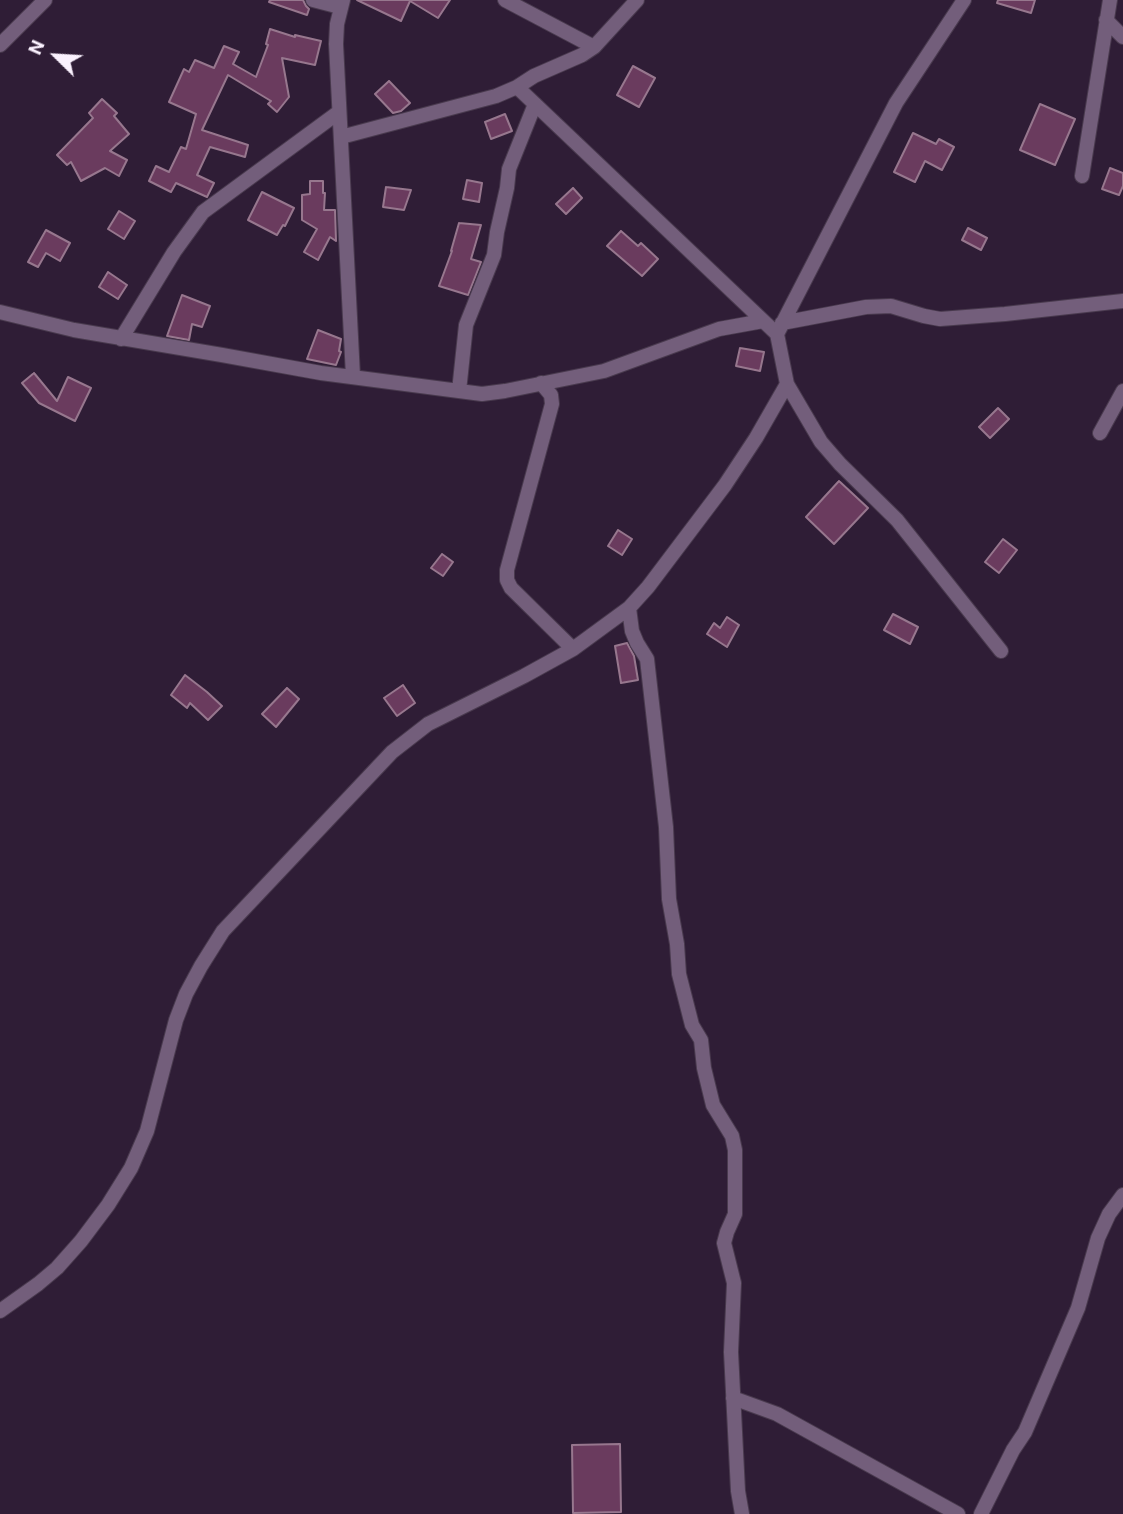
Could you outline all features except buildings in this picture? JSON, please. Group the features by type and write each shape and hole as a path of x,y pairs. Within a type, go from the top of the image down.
{"street":[{"path":"0,46 45,0"},
{"path":"313,0 342,3 336,44 354,376"},
{"path":"505,0 594,47"},
{"path":"341,137 496,96 517,87 594,47 637,0"},
{"path":"964,0 896,103 780,328 788,384 821,442 897,520 1001,651"},
{"path":"1082,176 1110,0"},
{"path":"1107,20 1123,37"},
{"path":"517,87 763,321 780,328 866,307 891,306 940,319 1123,301"},
{"path":"459,391 466,325 494,255 509,169 535,104"},
{"path":"121,339 174,252 204,212 339,112"},
{"path":"0,312 121,339 321,373 482,394 604,371 719,329 763,321"},
{"path":"541,383 551,395 552,404 506,570 507,580 511,588 573,649"},
{"path":"0,1311 57,1268 108,1205 131,1168 147,1131 176,1020 186,994 223,931 392,752 428,724 573,649 629,608 725,485 788,384"},
{"path":"1100,433 1123,391"},
{"path":"629,608 632,631 647,659 666,827 669,899 679,974 692,1026 701,1040 704,1068 713,1105 732,1136 735,1150 735,1214 724,1243 734,1283 731,1352 738,1491 742,1514"},
{"path":"981,1514 1025,1432 1077,1308 1098,1238 1109,1214 1123,1195"},
{"path":"733,1398 776,1414 958,1514"}]}
